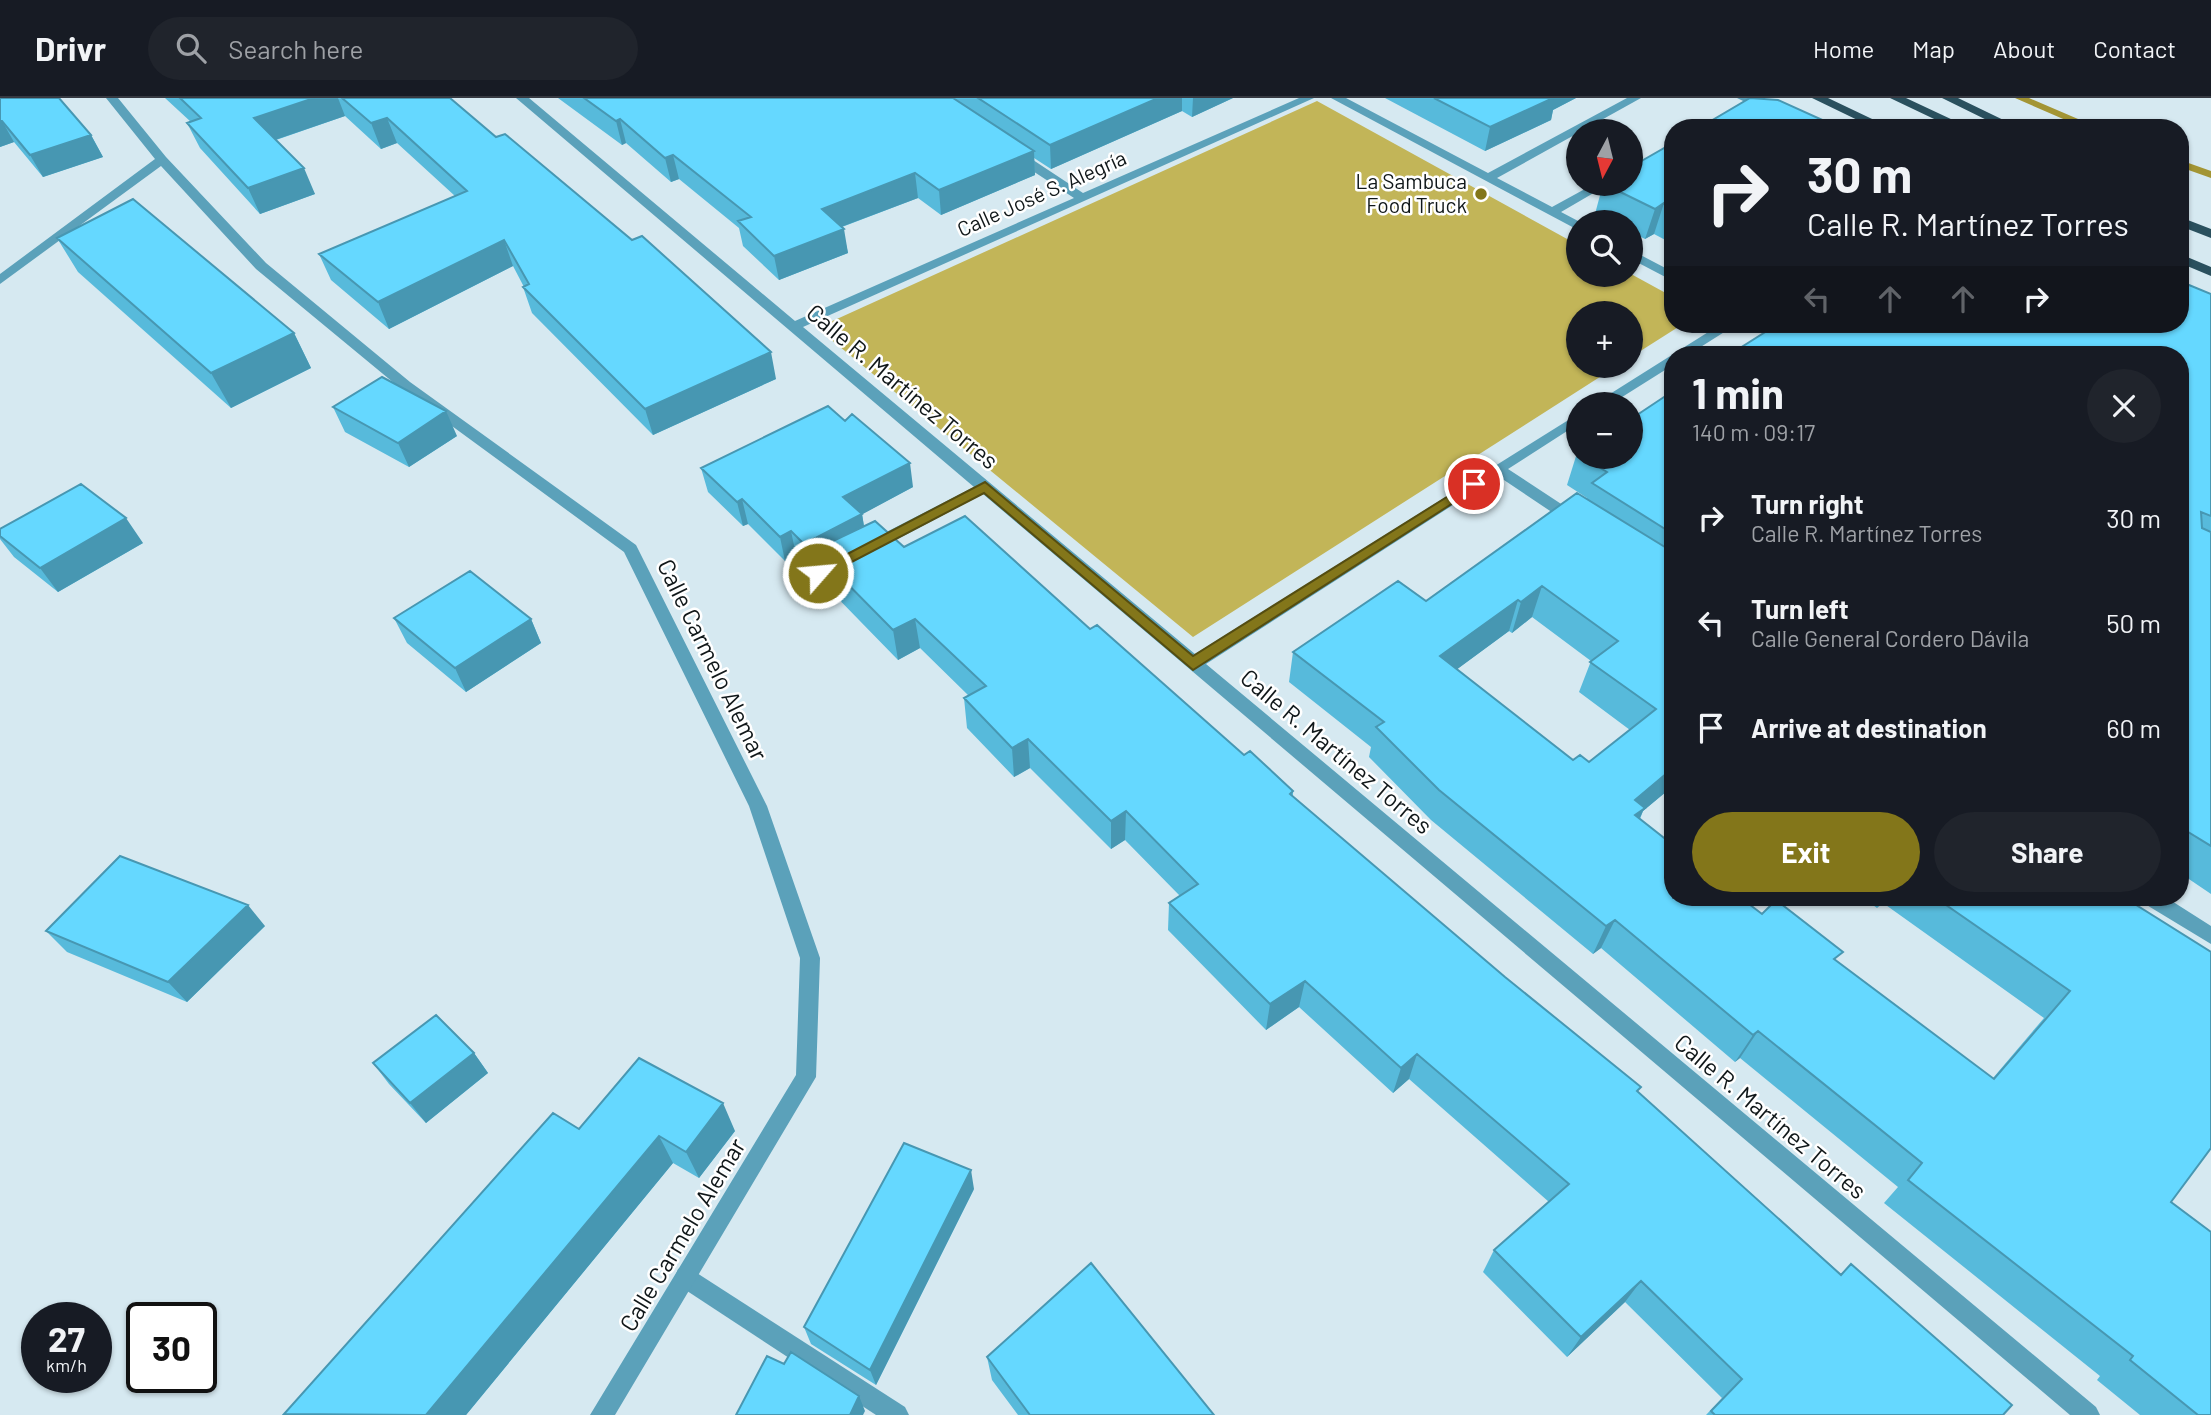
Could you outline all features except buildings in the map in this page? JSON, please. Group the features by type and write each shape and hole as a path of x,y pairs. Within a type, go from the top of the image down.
{"highway":[{"path":"1818,98 1865,119"},
{"path":"1896,98 1944,119"},
{"path":"1948,98 1994,119"},
{"path":"2189,225 2211,234"},
{"path":"2189,262 2211,272"}],"street":[{"name":"Calle Carmelo Alemar","path":"113,98 162,160 261,266 405,385 630,549 758,806 810,958 807,1077 602,1415"},
{"name":"Calle R. Martínez Torres","path":"522,98 2088,1415"},
{"name":"Calle José S. Alegría","path":"792,327 1308,98"},
{"path":"1337,98 1566,220"},
{"path":"1490,177 1634,98"},
{"path":"1748,102 1787,119"},
{"path":"1011,151 1081,197"},
{"path":"0,280 162,160"},
{"path":"1552,212 1581,196"},
{"path":"1643,261 1664,272"},
{"path":"1694,346 1715,333"},
{"path":"1777,333 1802,346"},
{"path":"1620,392 1664,365"},
{"path":"1193,664 1566,426"},
{"path":"1497,469 1585,527"},
{"path":"854,555 985,487"},
{"path":"2164,906 2211,936"},
{"path":"686,1277 897,1415"}],"shaded area":[{"path":"1317,101 1566,238 1566,287 1643,287 1643,281 1664,292 1664,333 1669,333 1643,349 1643,301 1566,301 1566,378 1598,378 1576,392 1566,392 1566,399 1193,637 817,328"}],"waterway":[{"path":"2020,98 2072,119"},
{"path":"2189,166 2211,175"}],"place":[{"name":"La Sambuca Food Truck","path":"1481,194"}],"route":[{"path":"818,573 985,487 1193,664 1474,484"}]}
